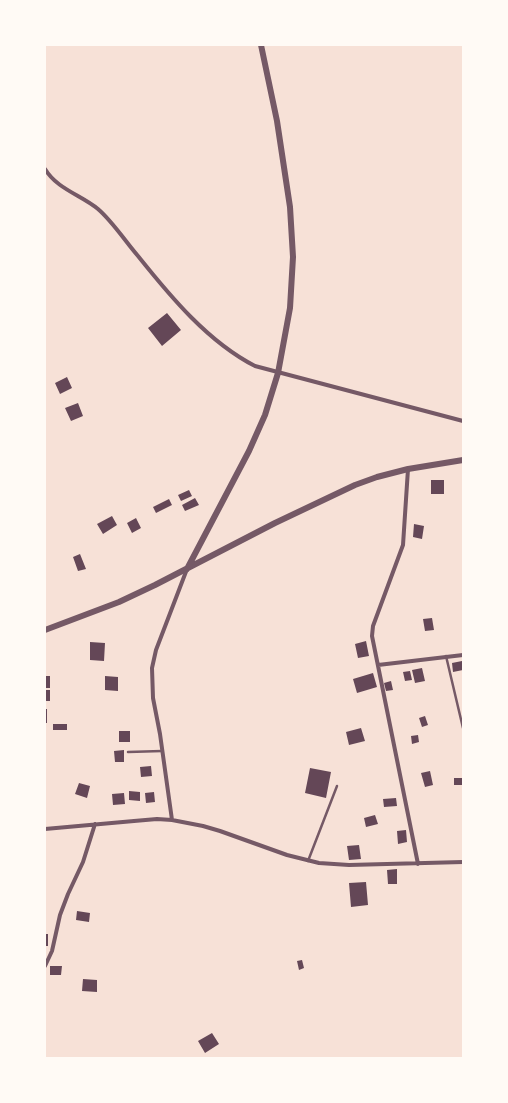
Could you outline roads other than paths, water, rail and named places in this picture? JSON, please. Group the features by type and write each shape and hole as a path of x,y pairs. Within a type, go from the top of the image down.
{"street":[{"path":"172,820 152,680 153,660 187,569 258,433 278,373 290,308 293,257 286,173 277,120 261,45"},
{"path":"45,169 56,182 99,209 157,279 208,334 232,354 255,366 278,373 463,421"},
{"path":"45,630 119,602 187,569 275,523 323,500 377,477 408,469 463,460"},
{"path":"408,469 403,545 373,626 372,636 418,864"},
{"path":"378,666 463,654"},
{"path":"45,829 157,819 172,820 220,830 286,855 308,861 333,865 349,866 463,862"},
{"path":"45,966 52,951 63,909 84,862 95,824"}],"lane":[{"path":"446,656 463,728"},
{"path":"128,752 162,751"},
{"path":"308,861 337,786"}]}
